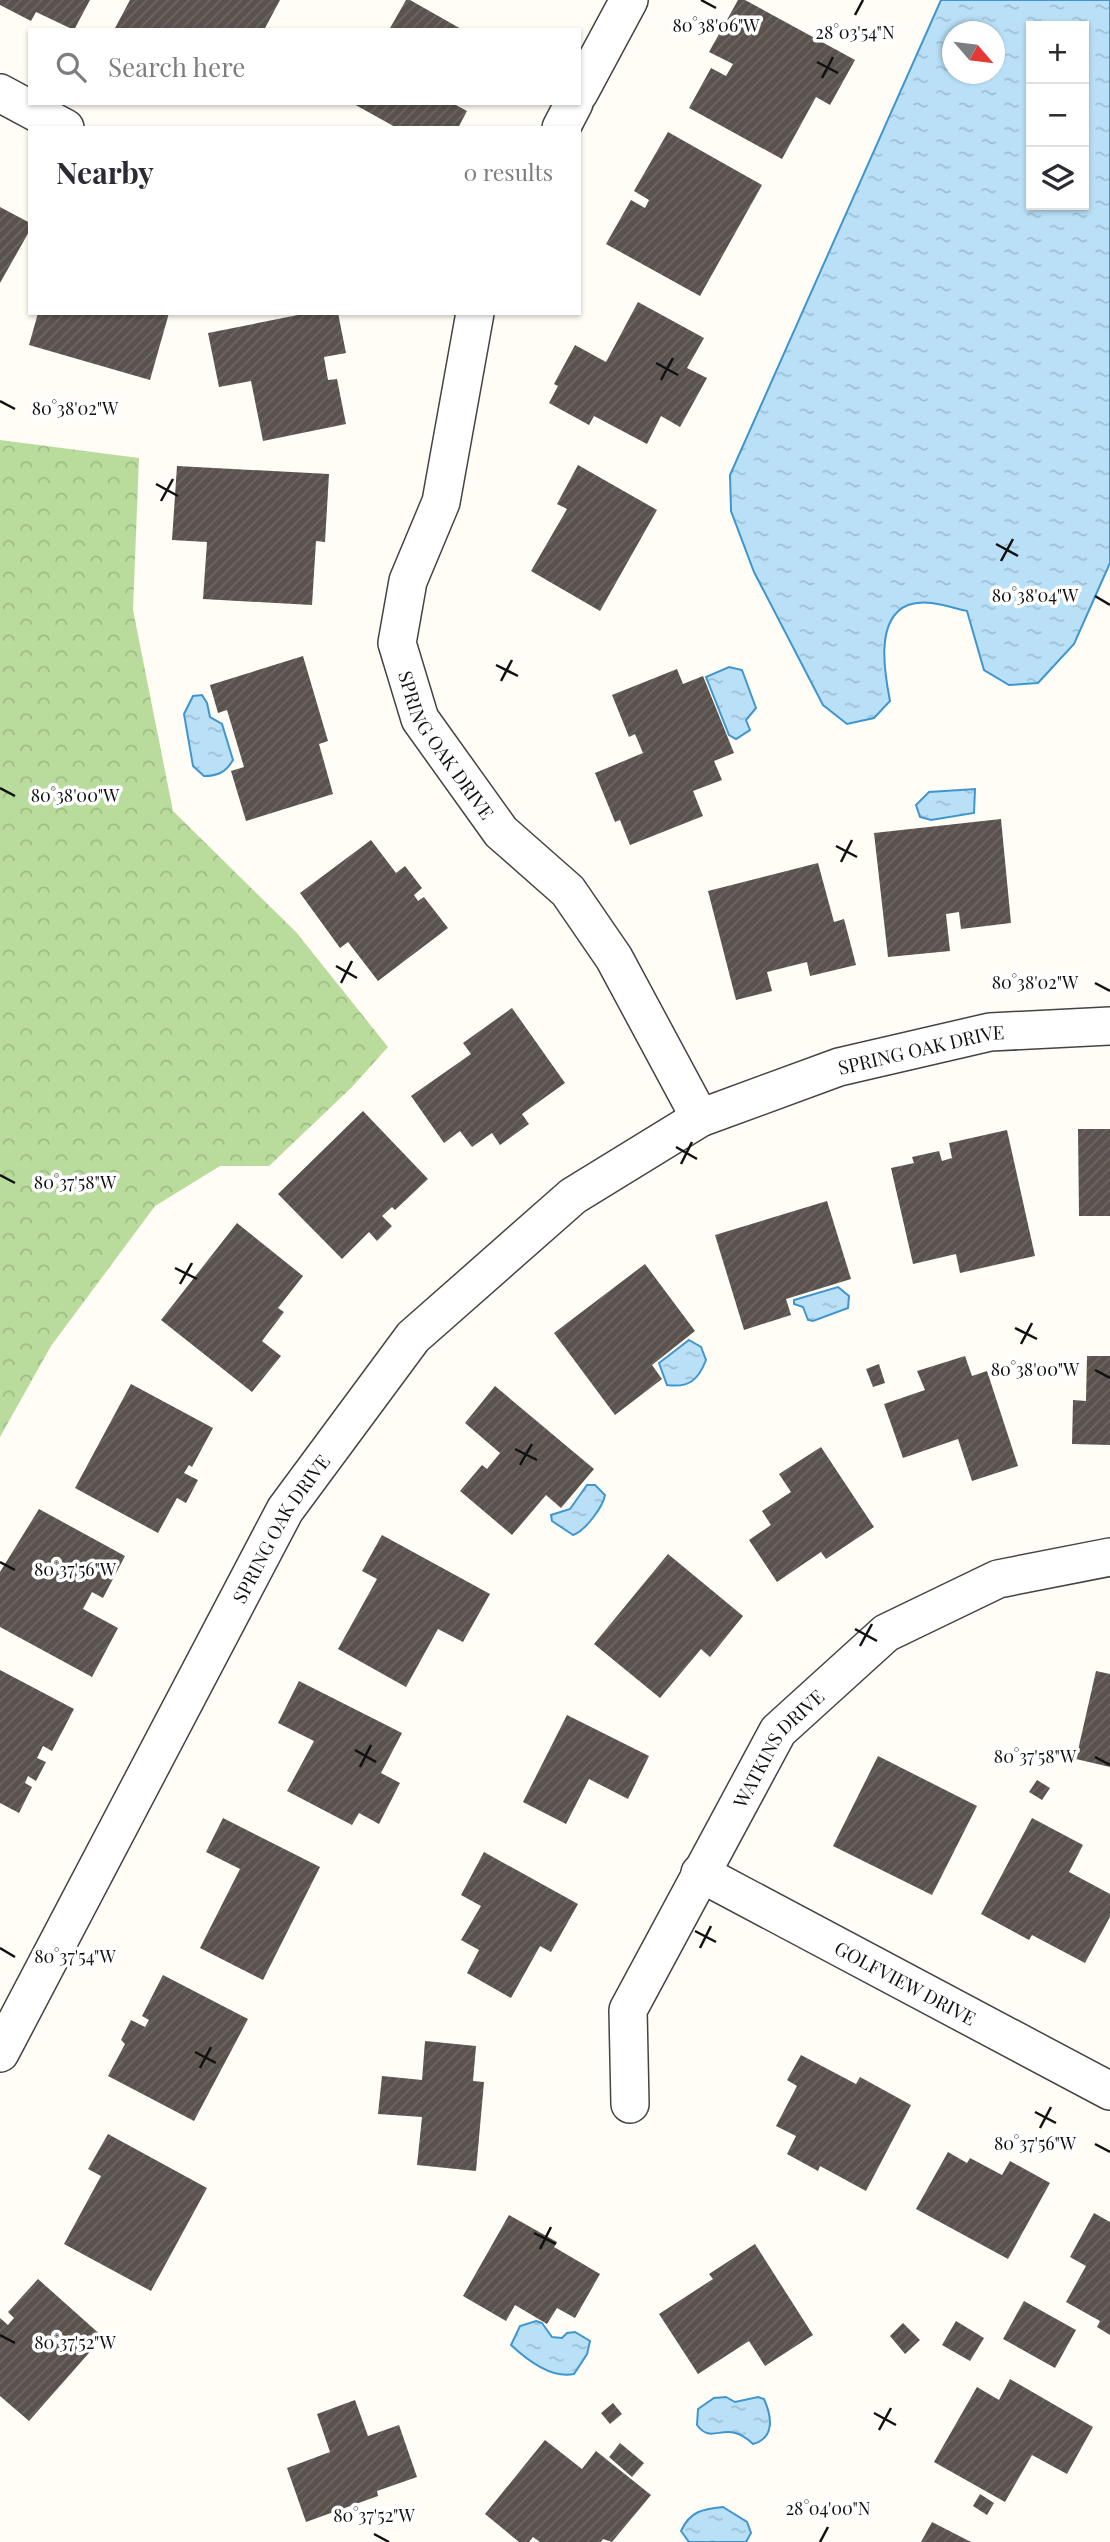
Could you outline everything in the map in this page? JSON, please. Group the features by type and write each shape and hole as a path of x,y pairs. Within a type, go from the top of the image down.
{"street":[{"path":"581,89 629,0"},
{"path":"0,93 61,126"},
{"path":"562,126 573,105"},
{"name":"SPRING OAK DRIVE","path":"475,315 441,502 408,581 397,643 420,719 501,832 568,891 614,958 700,1118"},
{"name":"SPRING OAK DRIVE","path":"0,2053 285,1510 405,1347 573,1196 700,1118 839,1067 990,1032 1110,1026"},
{"name":"WATKINS DRIVE","path":"630,2104 628,2010 778,1731 886,1633 998,1579 1110,1557"},
{"name":"GOLFVIEW DRIVE","path":"700,1873 1110,2091"}],"green space":[{"path":"0,440 139,458 133,610 173,811 296,932 388,1047 351,1088 269,1166 220,1166 155,1206 51,1346 0,1437"}],"water":[{"path":"941,0 1110,0 1110,563 1074,644 1038,683 1009,685 984,670 967,611 930,603 908,605 897,612 886,635 884,648 890,701 874,718 847,724 823,705 754,572 731,511 730,475"},
{"path":"729,667 742,670 756,708 746,720 750,730 736,739 729,735 706,677"},
{"path":"202,695 210,717 222,724 233,760 224,770 209,776 204,776 193,766 184,714 193,696"},
{"path":"975,789 974,813 931,820 920,817 916,805 929,792"},
{"path":"838,1287 849,1296 848,1308 813,1321 808,1320 803,1307 794,1304 794,1300"},
{"path":"689,1340 701,1347 706,1360 703,1367 691,1382 667,1385 659,1363"},
{"path":"587,1485 595,1485 605,1495 593,1518 573,1535 552,1521 551,1515 570,1509"},
{"path":"536,2321 542,2323 552,2337 562,2338 567,2333 575,2332 590,2341 587,2354 574,2374 548,2371 511,2345 520,2326"},
{"path":"726,2397 735,2402 758,2397 764,2399 770,2420 765,2437 753,2444 735,2433 709,2433 697,2425 698,2409 714,2398"},
{"path":"723,2507 747,2522 751,2533 746,2542 689,2542 681,2531 689,2519 703,2510"}],"building":[{"path":"0,0 90,0 75,28 36,12 31,21 0,5"},
{"path":"130,0 280,0 265,28 115,28"},
{"path":"406,0 410,0 459,28 390,28"},
{"path":"738,0 745,0 855,60 830,105 816,97 782,159 689,108 711,68 726,76 733,64 709,52"},
{"path":"356,105 456,105 467,111 459,126 393,126"},
{"path":"668,132 762,185 700,296 606,244 631,200 645,208 649,200 634,191"},
{"path":"0,207 28,222 28,234 0,283"},
{"path":"638,302 704,338 687,368 707,378 680,427 661,416 647,444 594,416 589,425 549,403 558,386 554,384 575,345 606,362"},
{"path":"37,315 168,315 150,380 29,345"},
{"path":"298,315 338,315 346,353 324,357 328,380 337,379 346,424 263,441 251,381 219,387 208,333"},
{"path":"578,465 657,510 600,611 531,571 567,509 557,504"},
{"path":"177,466 329,474 325,542 316,541 312,605 203,599 207,542 172,540"},
{"path":"303,656 328,741 319,744 333,794 246,821 231,771 244,767 227,710 218,713 210,685"},
{"path":"677,669 683,684 703,676 734,753 714,761 722,780 693,791 703,816 630,845 620,820 615,822 595,773 643,753 635,734 629,737 612,695"},
{"path":"1001,819 1011,923 961,929 959,912 946,914 950,951 888,957 874,833"},
{"path":"371,840 396,873 405,866 422,888 414,895 418,901 424,897 448,928 378,981 348,942 340,948 300,893"},
{"path":"818,863 834,922 844,919 856,965 810,976 807,962 767,972 772,991 736,1000 708,891"},
{"path":"512,1008 565,1083 522,1114 529,1124 500,1145 492,1133 472,1147 460,1131 444,1143 411,1096 471,1054 463,1043"},
{"path":"363,1111 428,1179 395,1210 392,1207 382,1216 392,1226 377,1241 369,1232 342,1259 278,1194"},
{"path":"1078,1129 1110,1129 1110,1216 1079,1216"},
{"path":"1007,1130 1035,1256 960,1273 956,1254 913,1264 891,1168 914,1163 912,1157 939,1151 942,1161 952,1158 949,1143"},
{"path":"827,1201 851,1279 786,1299 791,1315 744,1330 715,1235"},
{"path":"237,1223 303,1276 278,1308 284,1312 262,1341 281,1356 252,1392 161,1320"},
{"path":"645,1264 695,1331 652,1365 662,1379 615,1415 554,1333"},
{"path":"965,1356 972,1376 987,1371 1018,1466 972,1481 958,1439 903,1458 884,1404 925,1390 917,1371"},
{"path":"1087,1356 1110,1356 1110,1445 1072,1444 1073,1400 1086,1401"},
{"path":"879,1364 885,1383 873,1387 866,1369"},
{"path":"131,1384 213,1428 192,1467 189,1465 184,1473 198,1480 186,1503 177,1498 158,1533 75,1488"},
{"path":"495,1386 594,1469 561,1508 546,1495 512,1535 460,1491 482,1465 487,1469 500,1453 465,1423"},
{"path":"821,1447 874,1527 826,1559 821,1552 777,1582 749,1540 771,1525 762,1511 791,1492 779,1474"},
{"path":"39,1509 125,1556 103,1598 92,1592 83,1609 118,1628 92,1677 0,1627 0,1572"},
{"path":"382,1535 490,1594 463,1642 438,1629 406,1687 338,1649 377,1579 362,1571"},
{"path":"668,1554 743,1616 710,1657 701,1649 660,1698 594,1644"},
{"path":"0,1670 74,1709 52,1751 43,1746 37,1758 46,1762 36,1781 28,1776 25,1783 32,1787 19,1813 0,1803"},
{"path":"1096,1671 1110,1674 1110,1767 1076,1759"},
{"path":"299,1681 402,1733 381,1773 400,1783 379,1824 359,1813 352,1825 287,1791 314,1741 278,1723"},
{"path":"567,1715 649,1756 628,1799 589,1779 566,1824 523,1802"},
{"path":"878,1756 977,1806 932,1895 833,1846"},
{"path":"1037,1780 1050,1788 1042,1800 1029,1792"},
{"path":"223,1818 320,1867 263,1980 200,1948 240,1869 206,1852"},
{"path":"1032,1818 1083,1845 1069,1872 1110,1894 1110,1917 1085,1963 1032,1935 1029,1940 981,1914"},
{"path":"484,1852 578,1904 551,1952 540,1946 511,1998 467,1973 479,1950 461,1940 481,1906 461,1895"},
{"path":"163,1975 248,2019 194,2121 108,2076 125,2044 121,2040 131,2020 145,2027 149,2020 142,2016"},
{"path":"425,2041 476,2046 473,2081 484,2082 476,2171 417,2165 422,2117 378,2114 382,2076 422,2080"},
{"path":"801,2055 856,2084 860,2077 911,2105 866,2191 820,2166 818,2171 787,2154 796,2136 776,2126 797,2086 787,2080"},
{"path":"108,2134 207,2188 151,2291 64,2244 101,2176 88,2169"},
{"path":"948,2152 967,2163 970,2158 1002,2175 1010,2161 1050,2183 1008,2259 916,2209"},
{"path":"1094,2213 1110,2222 1110,2335 1097,2327 1100,2321 1066,2302 1086,2266 1070,2257"},
{"path":"509,2215 557,2242 554,2247 600,2274 575,2318 557,2308 547,2324 515,2305 506,2321 463,2296"},
{"path":"755,2244 813,2335 765,2366 749,2341 698,2374 659,2314 713,2279 709,2274"},
{"path":"38,2279 103,2337 29,2421 0,2396 0,2318 8,2325 14,2318 8,2312"},
{"path":"1024,2301 1076,2330 1055,2368 1003,2339"},
{"path":"956,2321 984,2338 970,2361 942,2345"},
{"path":"903,2323 920,2340 905,2354 890,2336"},
{"path":"1010,2379 1093,2427 1067,2474 1032,2455 1005,2502 934,2462 977,2387 999,2400"},
{"path":"355,2400 368,2436 399,2425 417,2477 377,2491 378,2496 306,2522 287,2468 330,2452 317,2414"},
{"path":"613,2403 622,2414 610,2424 601,2413"},
{"path":"545,2440 582,2469 596,2451 651,2495 612,2542 603,2539 601,2542 540,2542 533,2537 529,2542 519,2542 485,2514"},
{"path":"620,2443 644,2463 632,2477 609,2457"},
{"path":"980,2494 994,2503 987,2515 973,2506"},
{"path":"932,2522 971,2542 921,2542"}]}
